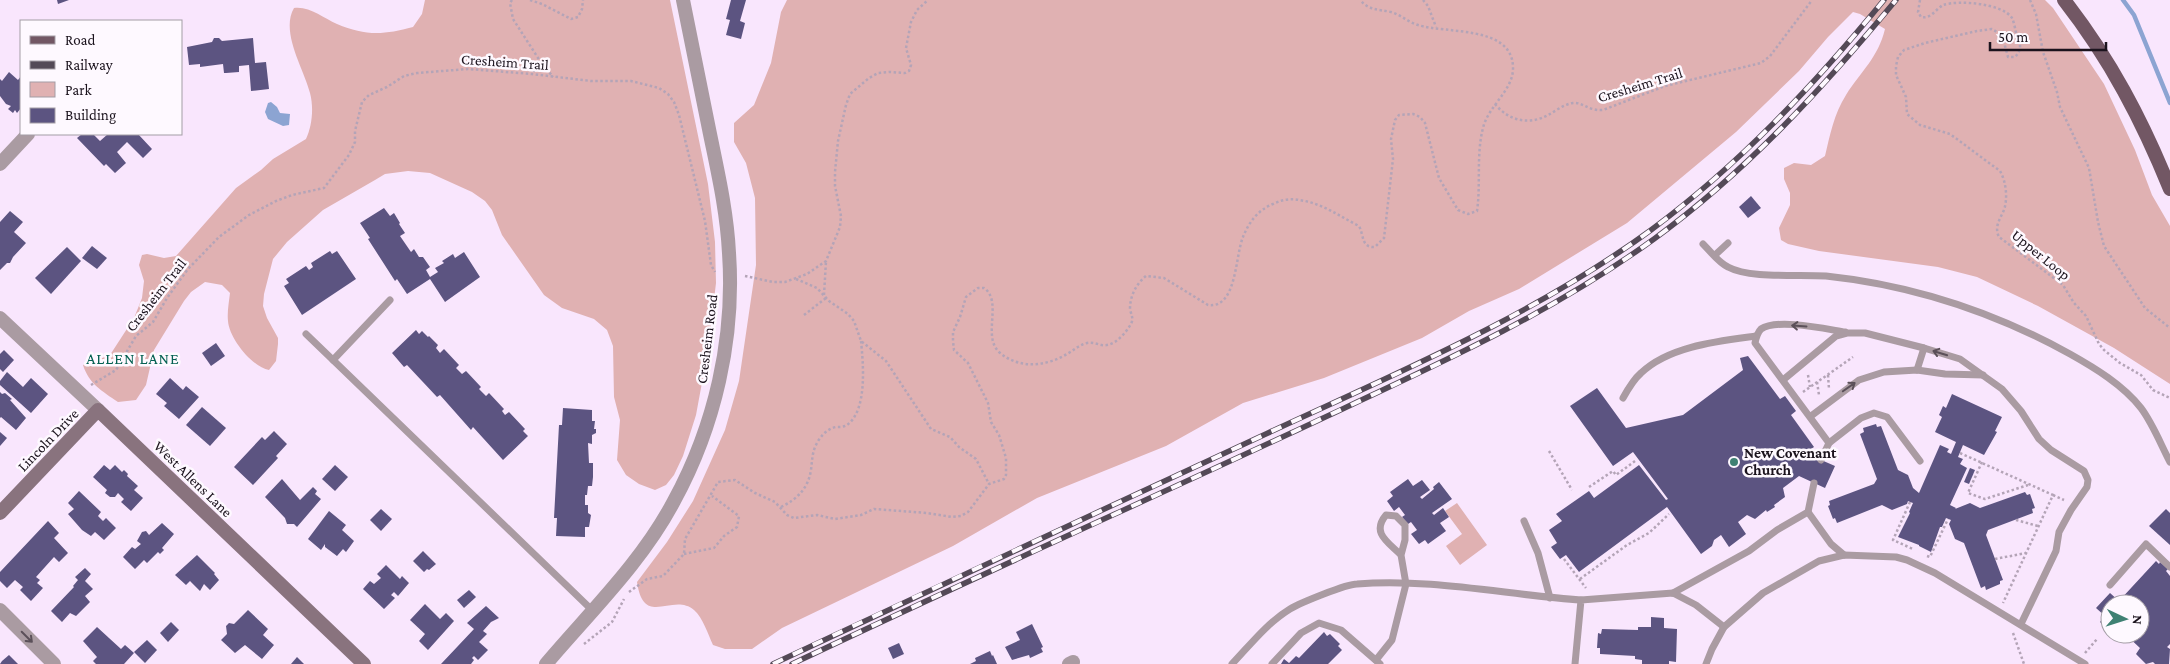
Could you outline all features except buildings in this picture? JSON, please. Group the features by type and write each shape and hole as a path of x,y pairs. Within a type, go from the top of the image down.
{"main road":[{"path":"2064,0 2120,80 2146,133 2170,189"},
{"name":"Lincoln Drive","path":"0,513 98,410"},
{"name":"West Allens Lane","path":"98,410 364,664"}],"street":[{"name":"Cresheim Road","path":"546,664 641,551 674,501 707,425 718,387 725,348 730,275 726,218 683,0"},
{"path":"0,164 27,135"},
{"name":"West Allens Lane","path":"0,318 98,410"},
{"path":"0,610 54,664"}],"lane":[{"path":"1715,255 1728,243"},
{"path":"1703,244 1728,267 1750,273 1826,276 1868,283 1913,292 1995,317 2042,339 2092,366 2113,381 2142,409 2170,462"},
{"path":"333,360 390,300"},
{"path":"1829,443 1811,416 1755,343 1756,336 1762,329 1776,325 1802,326 1847,333 1865,333 1960,359 2002,389 2021,411 2039,439 2051,450 2084,471 2088,480 2087,487 2059,532 2056,551 2021,624"},
{"path":"1782,380 1836,336 1847,333"},
{"path":"306,334 593,610"},
{"path":"1623,398 1641,372 1673,352 1714,342 1756,336"},
{"path":"1917,370 1924,348"},
{"path":"1811,416 1859,380 1884,372 1917,370 1945,374 1983,375"},
{"path":"1821,460 1829,443 1860,418 1874,413 1887,417 1920,462"},
{"path":"1814,483 1808,512 1830,544 1844,555"},
{"path":"1232,664 1270,625 1290,609 1355,584 1442,584 1469,590 1580,600 1673,593 1749,551 1777,530 1808,512"},
{"path":"1272,664 1301,633 1319,623 1341,630 1378,662 1392,640 1406,584 1401,555 1405,525 1396,516 1386,515 1379,523 1379,531 1385,540 1401,555"},
{"path":"1524,521 1538,553 1550,598"},
{"path":"2110,585 2146,544 2170,567"},
{"path":"1706,664 1724,627 1763,593 1819,561 1844,555 1896,557 1907,560 1935,573 2085,664"},
{"path":"1673,593 1696,606 1724,627"},
{"path":"1575,664 1580,600"}],"path":[{"path":"512,0 510,3 513,19 540,61 553,76"},
{"path":"530,0 571,19 578,16 582,9 583,0"},
{"path":"804,315 825,296 826,261 840,227 841,216 835,186 835,172 838,141 850,94 878,73 905,73 909,71 911,65 906,48 911,22 917,10 928,0"},
{"path":"684,554 685,539 696,518 712,496 718,482 735,480 781,507 787,515 794,518 816,515 835,519 861,514 874,509 952,517 961,516 968,512 989,484 1004,479 1006,475 1006,458 999,436 991,422 988,403 968,363 954,350 953,332 960,317 963,303 971,292 978,288 988,291 991,296 993,340 1000,353 1009,359 1026,364 1042,365 1053,362 1089,342 1110,345 1116,341 1132,323 1132,298 1135,288 1146,276 1164,278 1208,305 1217,306 1222,304 1234,278 1243,238 1259,212 1276,202 1298,199 1324,207 1359,226 1365,244 1370,248 1375,248 1384,238 1393,159 1392,130 1395,120 1399,115 1413,114 1420,117 1425,123 1429,132 1431,153 1439,178 1458,210 1468,214 1473,214 1477,211 1478,167 1483,127 1513,74 1512,57 1501,42 1494,39 1436,27 1420,26 1391,12 1370,9 1360,0"},
{"path":"1422,0 1428,6 1436,27"},
{"name":"Cresheim Trail","path":"1495,104 1502,113 1512,119 1521,120 1545,117 1568,104 1576,102 1592,111 1603,110 1665,86 1761,63 1770,56 1812,0"},
{"name":"Upper Loop","path":"1920,0 1918,12 1920,17 1925,18 1943,5 1954,2 1980,3 2000,9 2012,18 2021,42 2021,48 2015,57 2008,57 2002,35 1992,29 1956,35 1904,50 1898,57 1896,75 1906,98 1907,114 1920,125 1950,134 2000,171 2006,194 2004,210 1998,224 1999,237 2063,285 2074,303 2086,316 2099,344 2104,350 2120,363 2141,375 2154,390 2170,398"},
{"path":"2030,0 2036,14 2043,52 2055,85 2060,107 2089,168 2104,246 2145,308 2170,328"},
{"path":"532,74 540,61"},
{"name":"Cresheim Trail","path":"88,387 116,370 136,336 153,322 166,298 183,276 219,237 249,215 276,201 292,195 324,188 352,149 362,102 369,95 387,88 404,76 417,73 468,69 591,81 631,81 659,88 668,94 679,115 705,221 711,265 719,275"},
{"path":"740,275 752,276 773,282 796,279 826,261"},
{"path":"781,507 796,499 804,489 808,481 815,447 828,429 847,425 852,420 858,410 864,377 862,340 854,321 817,288 796,279"},
{"path":"862,340 886,361 931,428 950,437 976,459 989,484"},
{"path":"1802,393 1853,357"},
{"path":"1550,451 1572,490"},
{"path":"1960,453 2053,495 2002,604"},
{"path":"1589,487 1613,471 1616,475 1635,461"},
{"path":"1982,462 1968,493 1985,500 2029,484"},
{"path":"579,650 607,628 628,594 647,579 663,576 684,554 714,548 724,536 737,527 739,516 712,496"},
{"path":"1910,502 1893,540 1912,549 1930,557 1948,519"},
{"path":"1580,579 1627,545 1649,533 1669,514"},
{"path":"2016,520 2038,526"},
{"path":"1912,549 1915,543"},
{"path":"1995,559 2026,553"},
{"path":"1564,559 1594,599"},
{"path":"2010,626 2024,664"},
{"path":"2086,651 2097,639"}],"green space":[{"path":"425,0 670,0 708,184 715,242 716,283 708,350 696,415 683,456 674,475 666,485 655,490 639,484 626,475 617,460 620,420 614,397 613,346 607,330 594,319 562,308 544,295 502,235 492,210 485,201 472,192 430,173 408,171 385,174 323,210 287,242 273,259 264,294 263,306 278,338 276,361 269,370 262,368 249,358 232,335 228,318 230,293 222,285 205,282 191,292 184,301 154,350 146,385 136,400 118,402 92,382 86,372 83,365 110,355 134,318 142,298 144,281 139,265 142,255 147,254 164,258 176,256 236,188 273,159 306,139 311,123 312,105 307,83 291,39 290,18 294,8 306,9 357,31 384,33 413,27 422,14"},
{"path":"787,0 2045,0 2053,8 2104,84 2135,150 2152,195 2170,226 2170,384 2114,348 2038,306 1977,277 1938,267 1819,251 1788,244 1781,240 1779,228 1790,205 1790,193 1784,179 1784,168 1794,163 1811,165 1825,156 1838,110 1852,86 1874,56 1882,39 1885,29 1860,14 1853,12 1828,37 1799,71 1736,132 1627,223 1519,289 1469,311 1422,338 1324,378 1243,403 1166,446 1037,498 953,546 782,628 752,649 725,649 713,645 703,622 694,610 686,606 677,605 652,607 646,604 641,596 637,582 667,542 693,501 725,430 739,381 756,265 755,198 746,163 734,142 734,123 754,105 771,63 781,12"},
{"path":"1457,503 1487,545 1460,565 1446,546 1462,534 1445,511"}],"water":[{"path":"271,102 280,113 290,114 289,125 283,126 268,119 265,112 268,103"}],"waterway":[{"path":"2123,0 2134,15 2170,103"}],"railway":[{"path":"773,664 1416,365 1513,316 1560,289 1606,261 1651,230 1715,178 1803,93 1884,0"},
{"path":"792,664 1385,389 1477,344 1568,295 1654,239 1721,185 1752,157 1812,96 1896,0"}],"place":[{"name":"New Covenant Church","path":"1734,462"}],"district":[{"name":"ALLEN LANE","path":"133,358"}]}
